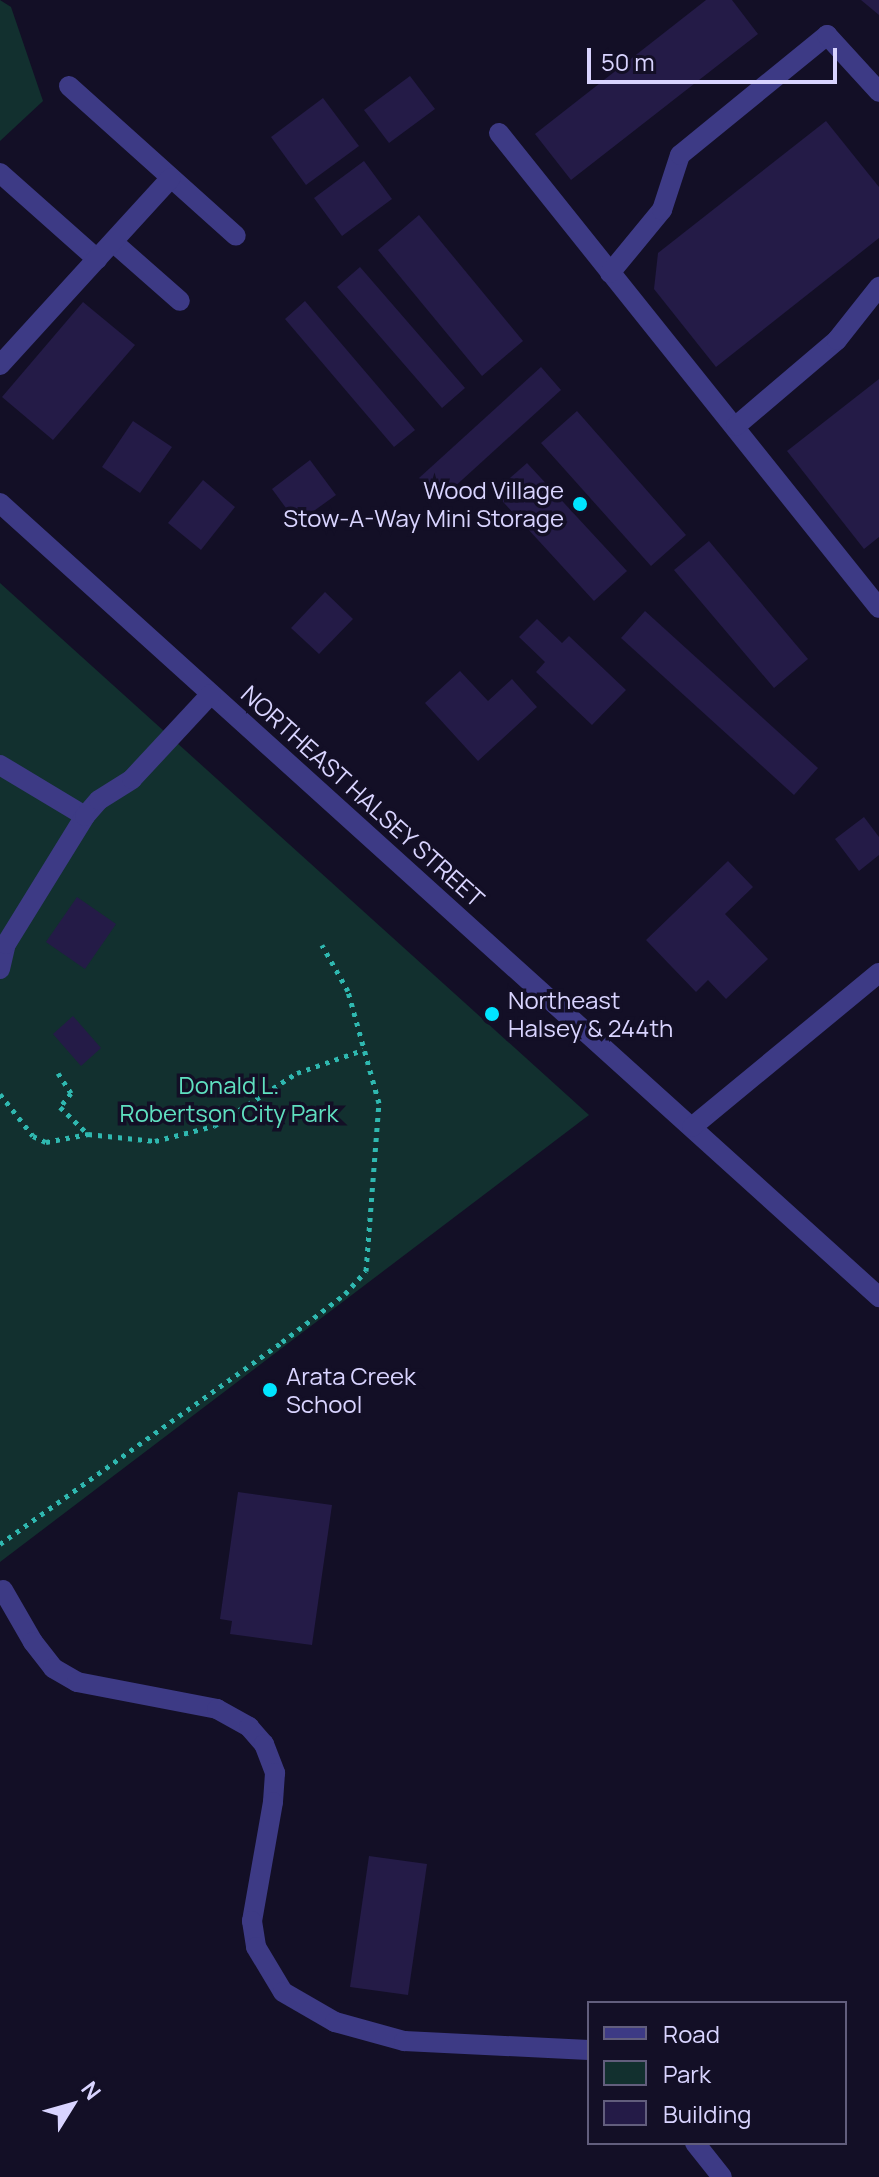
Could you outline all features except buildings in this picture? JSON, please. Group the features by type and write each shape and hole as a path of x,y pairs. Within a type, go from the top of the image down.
{"street":[{"path":"610,273 662,210 680,155 827,35 879,92"},
{"path":"69,86 236,236"},
{"path":"499,133 879,608"},
{"path":"0,173 97,259"},
{"path":"0,365 171,178"},
{"path":"113,242 180,301"},
{"path":"736,426 837,340 879,287"},
{"name":"NORTHEAST HALSEY STREET","path":"0,503 879,1297"},
{"path":"0,969 6,944 85,816 99,800 132,779 211,694"},
{"path":"0,765 85,816"},
{"path":"692,1127 879,973"},
{"path":"3,1590 33,1642 53,1668 77,1682 217,1709 249,1727 264,1744 275,1773 273,1802 252,1921 256,1947 283,1992 335,2022 404,2041 587,2050"},
{"path":"697,2145 722,2177"}],"path":[{"path":"0,1544 360,1281 366,1271 380,1144 379,1103 348,991 322,945"},
{"path":"0,1094 40,1141 88,1134 155,1141 214,1126 297,1073 363,1050"},
{"path":"58,1073 71,1093 60,1107 88,1134"}],"green space":[{"path":"0,0 11,7 43,101 0,141"},
{"name":"Donald L. Robertson City Park","path":"0,583 589,1115 0,1562"}],"place":[{"name":"Wood Village Stow-A-Way Mini Storage","path":"580,504"},
{"name":"Northeast Halsey & 244th","path":"492,1014"},
{"name":"Arata Creek School","path":"270,1390"}]}
